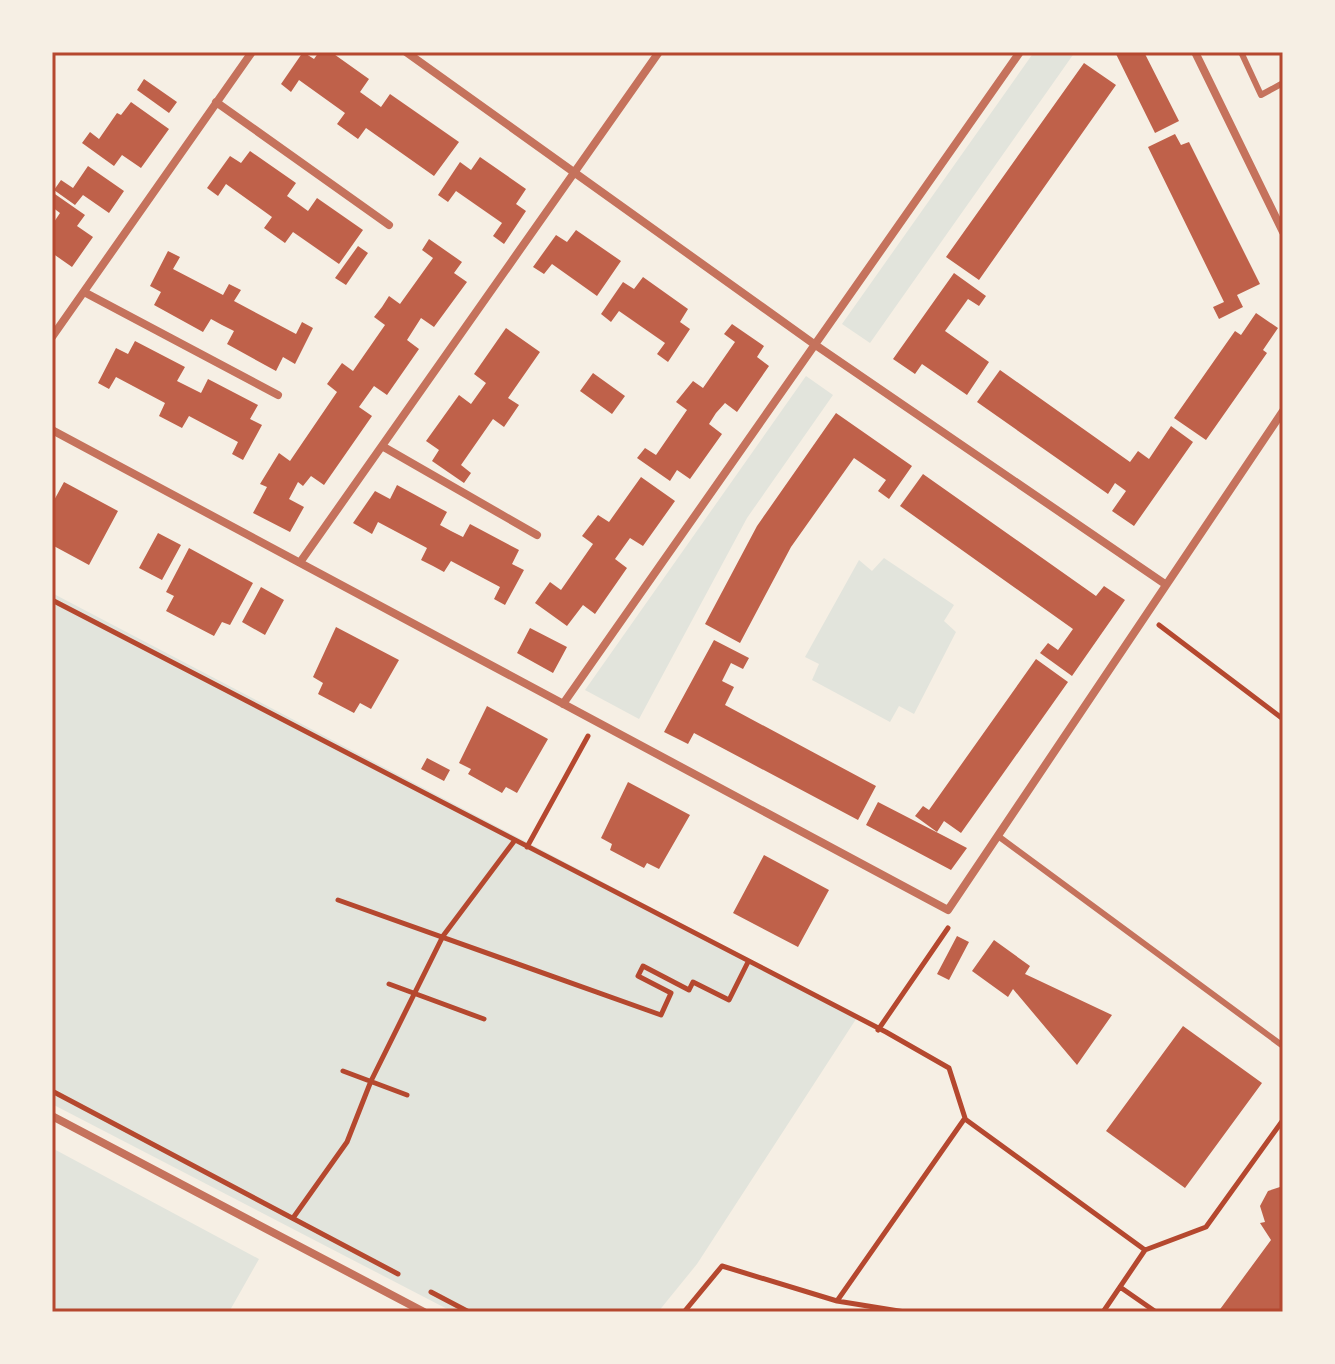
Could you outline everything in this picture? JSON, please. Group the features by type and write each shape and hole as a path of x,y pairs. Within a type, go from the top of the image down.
{"street":[{"path":"52,337 252,52"},
{"path":"406,52 814,344 1165,584"},
{"path":"301,561 659,52"},
{"path":"563,704 1020,52"},
{"path":"1195,52 1283,232"},
{"path":"216,102 389,225"},
{"path":"84,292 278,395"},
{"path":"52,430 948,910 1283,411"},
{"path":"382,446 537,535"},
{"path":"52,1116 424,1312"}],"lane":[{"path":"1241,52 1261,95 1283,83"},
{"path":"998,836 1283,1046"}],"path":[{"path":"52,600 949,1068 965,1118 1145,1250"},
{"path":"1145,615 1283,719"},
{"path":"527,847 596,722"},
{"path":"293,1218 347,1142 371,1081 443,936 515,840"},
{"path":"338,900 661,1015 671,993 638,976 643,966 689,990 693,982 729,1000 748,962"},
{"path":"878,1030 951,924 948,910"},
{"path":"389,984 484,1019"},
{"path":"343,1071 407,1095"},
{"path":"52,1091 402,1276"},
{"path":"837,1301 965,1118"},
{"path":"1103,1312 1145,1250 1206,1227 1283,1120"},
{"path":"684,1312 722,1266 837,1301 905,1312"},
{"path":"1120,1287 1156,1312"},
{"path":"429,1290 469,1312"}],"shaded area":[{"path":"1034,52 1075,52 870,343 842,324"},
{"path":"806,376 833,395 747,518 639,719 585,690"},
{"path":"884,558 954,605 944,621 956,632 914,714 899,706 890,722 812,680 819,664 805,657 859,560 872,571"},
{"path":"52,593 858,1016 697,1264 658,1312 453,1312 52,1104"},
{"path":"52,1148 259,1259 229,1312 52,1312"}],"building":[{"path":"303,52 314,59 319,52 331,52 369,79 360,92 381,107 390,94 459,142 434,176 366,128 358,139 337,124 345,113 299,80 291,92 281,84"},
{"path":"1115,52 1144,52 1179,121 1155,133"},
{"path":"1084,63 1116,85 979,280 946,257"},
{"path":"144,79 177,102 169,113 137,90"},
{"path":"131,102 169,129 141,168 122,155 114,166 82,143 90,132 99,139 117,113 121,115"},
{"path":"1175,134 1181,145 1189,142 1260,284 1237,295 1243,307 1219,319 1213,307 1224,302 1148,147"},
{"path":"250,151 296,183 287,196 308,211 317,198 363,230 339,264 293,232 285,243 264,228 272,217 226,184 218,196 207,188 230,156 241,163"},
{"path":"480,157 526,189 516,204 526,211 504,244 493,236 502,223 456,191 448,202 438,195 460,162 471,170"},
{"path":"88,166 124,191 109,213 83,195 75,205 54,190 61,180 73,188"},
{"path":"52,192 85,215 77,226 93,237 72,267 52,253 52,225 60,213 52,207"},
{"path":"576,230 621,261 597,296 552,264 544,274 533,267 556,235 567,242"},
{"path":"429,239 462,262 454,273 467,282 434,327 421,318 407,340 419,349 387,395 374,386 359,407 372,416 324,485 311,476 303,486 298,482 289,499 304,507 290,532 253,513 267,487 260,484 279,453 290,461 337,392 327,384 342,363 353,371 385,325 374,317 389,296 400,304 433,258 422,250"},
{"path":"358,246 368,253 346,285 335,278"},
{"path":"168,251 180,257 173,269 223,295 229,284 241,290 234,301 296,334 302,322 313,328 295,364 283,357 276,371 227,344 234,331 211,319 203,332 154,305 161,292 150,286"},
{"path":"954,273 986,296 979,306 968,299 945,331 989,362 967,395 922,364 915,374 893,359"},
{"path":"643,277 688,309 680,322 690,329 668,362 657,354 665,343 619,311 611,322 601,314 623,282 634,289"},
{"path":"1256,313 1278,328 1263,350 1267,353 1206,440 1174,418 1235,331 1241,335"},
{"path":"732,324 764,346 757,357 769,366 737,412 725,403 716,413 709,424 722,434 690,479 677,470 670,481 637,458 645,448 656,455 687,410 676,402 693,381 703,388 735,342 724,334"},
{"path":"506,328 540,352 508,398 519,405 504,427 493,419 461,465 471,473 464,483 432,461 439,450 426,441 459,395 471,404 486,383 474,374"},
{"path":"135,341 185,367 177,381 201,393 208,379 258,405 250,419 262,425 243,460 232,454 238,442 189,416 182,428 159,416 165,403 116,377 109,389 98,383 116,348 128,354"},
{"path":"1000,370 1130,462 1138,451 1149,459 1171,426 1193,442 1134,526 1112,511 1126,491 1115,483 1108,494 977,402"},
{"path":"593,373 625,396 612,414 580,391"},
{"path":"836,413 912,466 889,499 878,491 886,480 854,458 791,547 740,643 705,624 757,526"},
{"path":"923,474 1096,596 1104,586 1125,600 1072,676 1040,653 1048,643 1058,650 1073,629 900,506"},
{"path":"641,477 675,501 643,546 630,538 615,559 627,568 595,614 583,605 567,626 535,603 550,582 561,590 593,544 582,536 598,515 609,522"},
{"path":"64,482 118,511 89,565 52,545 52,504"},
{"path":"397,485 447,512 440,525 451,531 463,537 470,524 519,550 512,564 524,570 505,605 494,599 500,587 451,561 444,572 421,560 427,548 378,522 372,534 353,523 375,491 390,499"},
{"path":"158,533 181,545 162,580 139,568"},
{"path":"189,548 253,583 230,625 222,622 214,636 166,611 174,596 166,592"},
{"path":"261,587 284,600 265,635 242,622"},
{"path":"336,627 399,660 371,709 360,703 354,713 318,694 323,683 313,677"},
{"path":"530,628 567,647 553,673 517,653"},
{"path":"714,640 749,658 743,669 731,663 722,681 734,687 725,705 876,786 858,820 694,733 688,744 664,732"},
{"path":"1036,659 1068,682 961,833 944,821 937,832 915,816 923,806 929,810"},
{"path":"487,706 548,739 517,793 506,787 502,793 468,774 471,769 459,763"},
{"path":"427,758 450,770 444,781 421,769"},
{"path":"628,782 690,815 659,869 647,863 644,868 610,850 612,844 601,838"},
{"path":"878,802 967,848 951,870 866,825"},
{"path":"764,855 829,890 798,947 733,913"},
{"path":"957,936 969,942 949,980 937,974"},
{"path":"994,940 1030,966 1025,974 1112,1015 1077,1065 1013,989 1008,997 972,971"},
{"path":"1183,1026 1262,1083 1185,1188 1106,1131"},
{"path":"1283,1186 1283,1312 1218,1312 1271,1240 1260,1223 1265,1222 1260,1206 1268,1191"}]}
